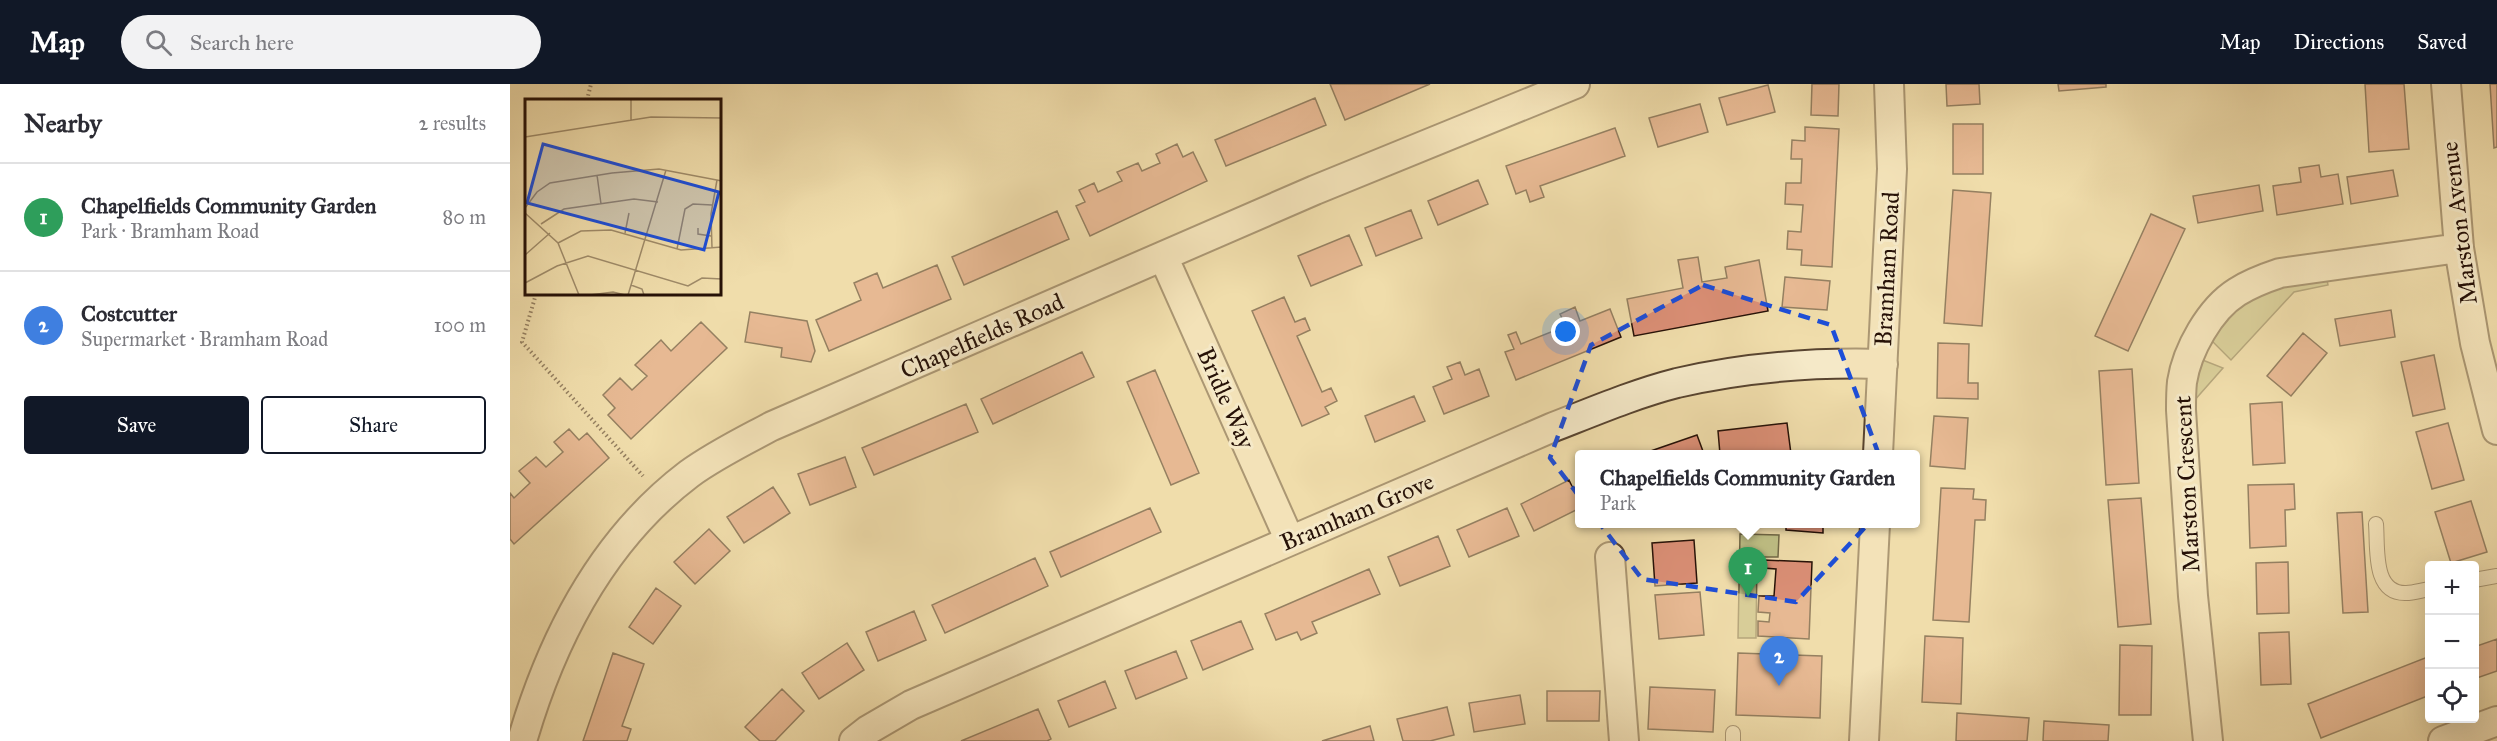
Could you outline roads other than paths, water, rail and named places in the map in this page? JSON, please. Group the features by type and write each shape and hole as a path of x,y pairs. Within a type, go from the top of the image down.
{"street":[{"name":"Chapelfields Road","path":"522,741 542,682 582,597 609,554 633,524 661,497 691,473 726,451 772,426 1355,173 1575,84"},
{"name":"Bramham Road","path":"1878,450 1892,169 1889,84"},
{"name":"Marston Avenue","path":"2446,84 2459,248 2475,343 2497,430"},
{"name":"Marston Crescent","path":"2208,741 2193,596 2181,410 2182,381 2201,333 2217,310 2236,292 2269,277 2459,248"},
{"name":"Bridle Way","path":"1163,256 1290,541"},
{"name":"Bramham Grove","path":"854,741 868,730 911,705 1551,428 1618,402 1675,384 1775,365 1883,363"},
{"path":"1864,741 1875,528"},
{"path":"1610,557 1624,741"},
{"path":"2443,741 2497,721"}],"lane":[{"path":"2376,524 2381,578 2388,589 2404,593 2425,590"},
{"path":"2479,579 2497,576"}],"place":[{"name":"Chapelfields Community Garden","path":"1748,597"},
{"name":"Costcutter","path":"1779,686"}]}
